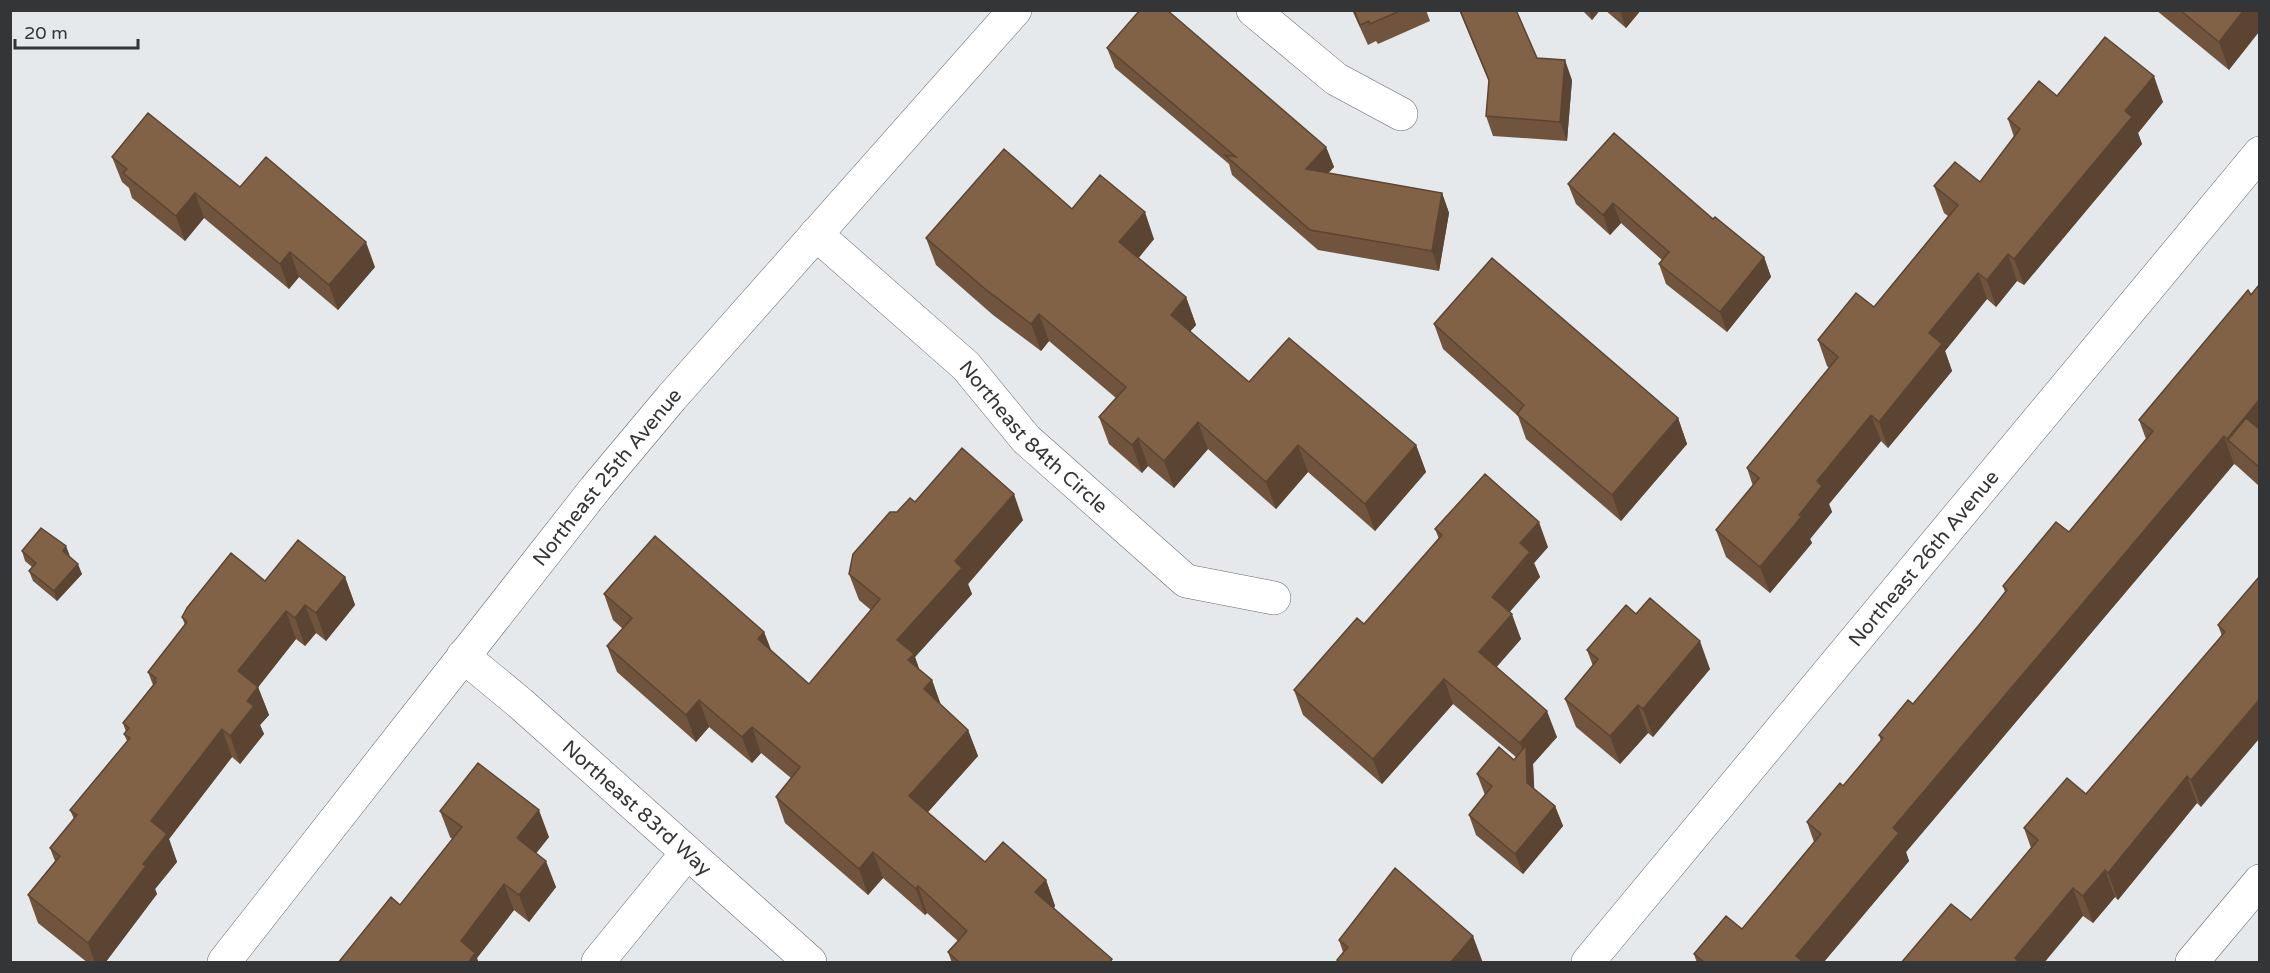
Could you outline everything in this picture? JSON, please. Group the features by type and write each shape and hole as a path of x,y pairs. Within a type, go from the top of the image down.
{"street":[{"name":"Northeast 25th Avenue","path":"224,963 595,489 672,397 1015,10"},
{"path":"1253,10 1336,79 1401,114"},
{"name":"Northeast 26th Avenue","path":"1587,963 2259,153"},
{"name":"Northeast 84th Circle","path":"816,234 966,366 1026,439 1186,581 1274,598"},
{"name":"Northeast 83rd Way","path":"463,656 520,703 810,963"},
{"path":"598,963 687,853"},
{"path":"2192,963 2259,881"}],"building":[{"path":"1140,10 1167,10 1326,147 1306,169 1442,193 1432,251 1310,230 1225,155 1236,157 1107,48"},
{"path":"1354,10 1402,10 1370,24 1369,21 1360,25"},
{"path":"1460,10 1516,10 1537,58 1565,60 1560,122 1486,116 1489,80"},
{"path":"2180,10 2244,10 2219,42"},
{"path":"2105,37 2154,76 2125,111 2132,117 2014,259 2008,254 1987,280 1978,273 1929,333 1942,344 1879,422 1871,415 1817,481 1822,486 1799,515 1802,516 1760,567 1716,530 1759,478 1747,468 1838,357 1818,340 1856,293 1874,307 1958,205 1934,186 1955,162 1980,182 2020,129 2008,119 2039,81 2057,96"},
{"path":"148,113 240,187 266,157 366,242 329,285 290,252 280,264 195,193 176,216 123,173 127,169 112,157"},
{"path":"1614,133 1713,219 1715,217 1764,257 1720,312 1659,264 1669,252 1613,203 1603,215 1568,184"},
{"path":"1004,149 1072,209 1100,175 1145,212 1119,242 1186,297 1171,315 1249,382 1289,338 1416,445 1365,504 1298,445 1266,482 1198,422 1164,461 1138,438 1132,445 1099,417 1126,387 1039,314 1031,324 984,288 926,238"},
{"path":"1492,258 1678,418 1612,495 1517,414 1524,405 1434,324"},
{"path":"2259,285 2259,400 2227,439 2224,436 1893,828 1899,833 1796,956 1804,963 1705,963 1694,954 1726,916 1742,929 1821,834 1807,822 1840,783 1843,786 1883,738 1879,735 1908,700 1913,704 1979,625 2007,590 2003,586 2056,522 2069,532 2153,431 2139,420 2248,290 2251,295"},
{"path":"2246,418 2259,429 2259,467 2228,440"},
{"path":"962,448 1014,494 955,561 962,568 897,640 914,654 908,660 932,680 924,689 968,730 909,796 985,862 1003,842 1046,880 1035,892 1112,959 1109,963 960,963 948,952 967,931 918,886 916,889 873,852 859,869 776,797 800,767 752,727 742,737 699,700 686,715 607,646 632,618 604,594 655,536 764,632 758,639 809,684 880,599 849,574 853,554 890,512 897,512 910,498 915,502"},
{"path":"1485,474 1539,522 1520,543 1530,552 1492,597 1512,614 1479,652 1547,711 1520,743 1444,679 1373,759 1294,690 1357,618 1364,624 1442,535 1435,529"},
{"path":"41,528 66,546 63,551 78,564 54,591 29,571 36,563 22,551"},
{"path":"298,540 345,577 316,613 305,605 295,618 286,611 238,671 258,687 247,701 254,706 230,736 222,729 151,821 167,834 143,864 146,866 88,943 28,895 60,856 50,848 77,815 70,810 130,738 124,734 129,728 123,723 156,682 154,680 156,678 148,672 187,622 182,617 187,608 231,553 265,581"},
{"path":"2259,577 2259,700 2191,780 2187,776 2108,873 2105,870 2083,896 2073,888 2015,958 2020,963 1901,963 1951,904 1971,920 2038,840 2024,828 2067,778 2086,794 2225,632 2218,625"},
{"path":"1650,598 1700,641 1643,709 1638,705 1610,736 1565,699 1598,659 1587,650 1626,605 1636,614"},
{"path":"1526,745 1527,783 1555,806 1515,854 1469,815 1492,786 1477,774 1499,747 1514,760"},
{"path":"478,763 539,810 517,838 546,861 519,895 504,884 461,941 475,953 468,963 338,963 391,897 400,905 462,827 440,811"},
{"path":"1395,868 1473,936 1450,963 1339,963 1337,960 1348,947 1339,940"}]}
